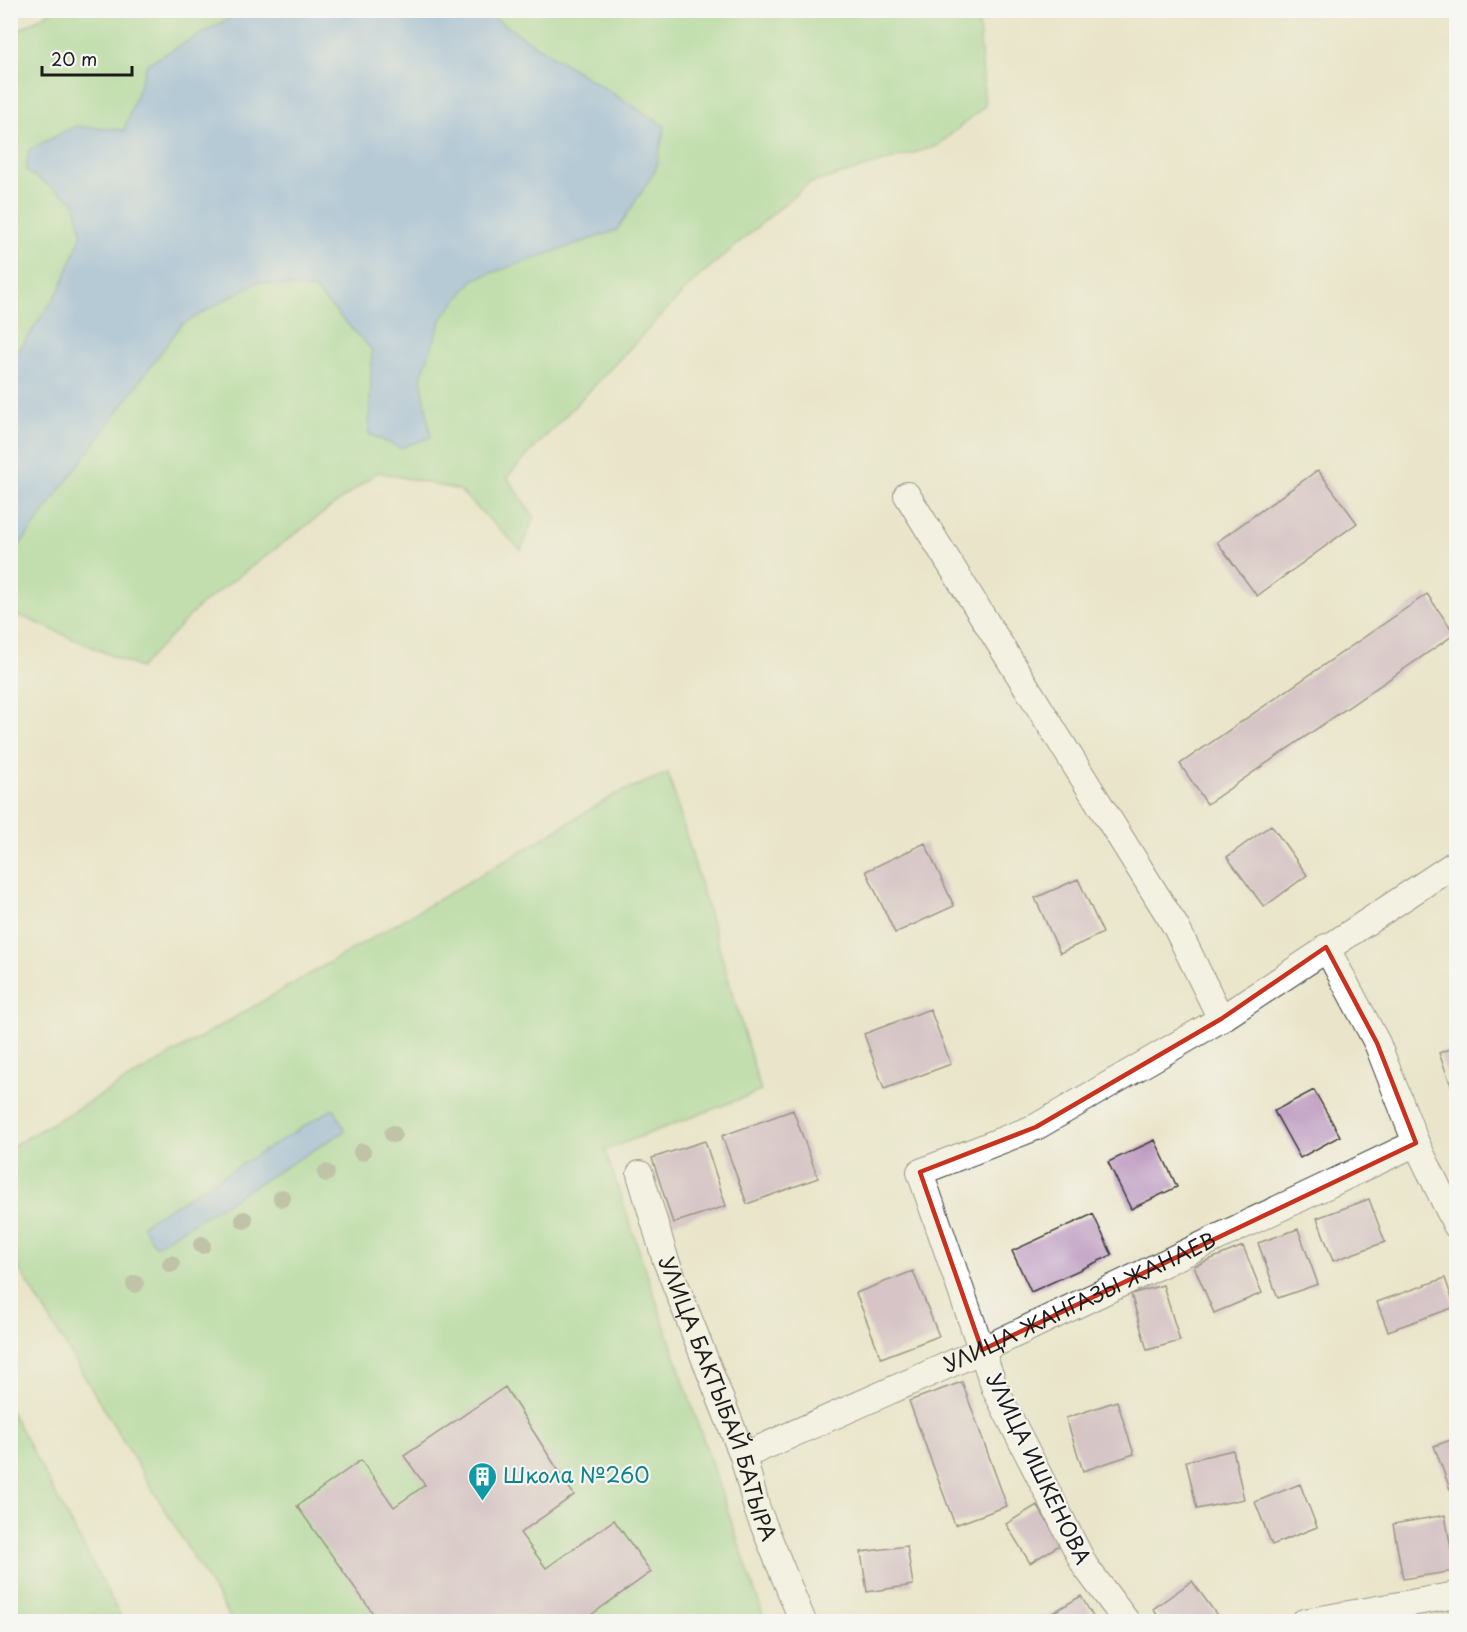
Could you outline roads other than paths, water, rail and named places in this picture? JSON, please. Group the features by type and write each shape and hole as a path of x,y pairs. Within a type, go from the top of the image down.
{"street":[{"path":"907,495 1176,927 1221,1019 1326,947 1456,863"},
{"path":"1326,947 1377,1043 1416,1143 1456,1225"},
{"name":"УЛИЦА ИШКЕНОВА","path":"1127,1622 1085,1566 995,1389 920,1172 1036,1127 1221,1019"},
{"name":"УЛИЦА ЖАНГАЗЫ ЖАНАЕВ","path":"743,1456 982,1350 1416,1143"},
{"name":"УЛИЦА БАКТЫБАЙ БАТЫРА","path":"640,1174 665,1258 743,1456 757,1509 803,1622"},
{"path":"1304,1622 1456,1595"}],"water":[{"path":"242,11 484,11 665,126 655,171 617,230 474,279 442,318 421,377 431,437 400,448 369,434 372,350 315,290 257,282 181,325 20,545 11,551 11,362 60,289 82,234 75,202 26,171 29,150 75,126 124,130 147,64"},
{"path":"334,1108 345,1131 155,1246 142,1225"}],"place":[{"name":"Школа №260","path":"482,1502"}]}
